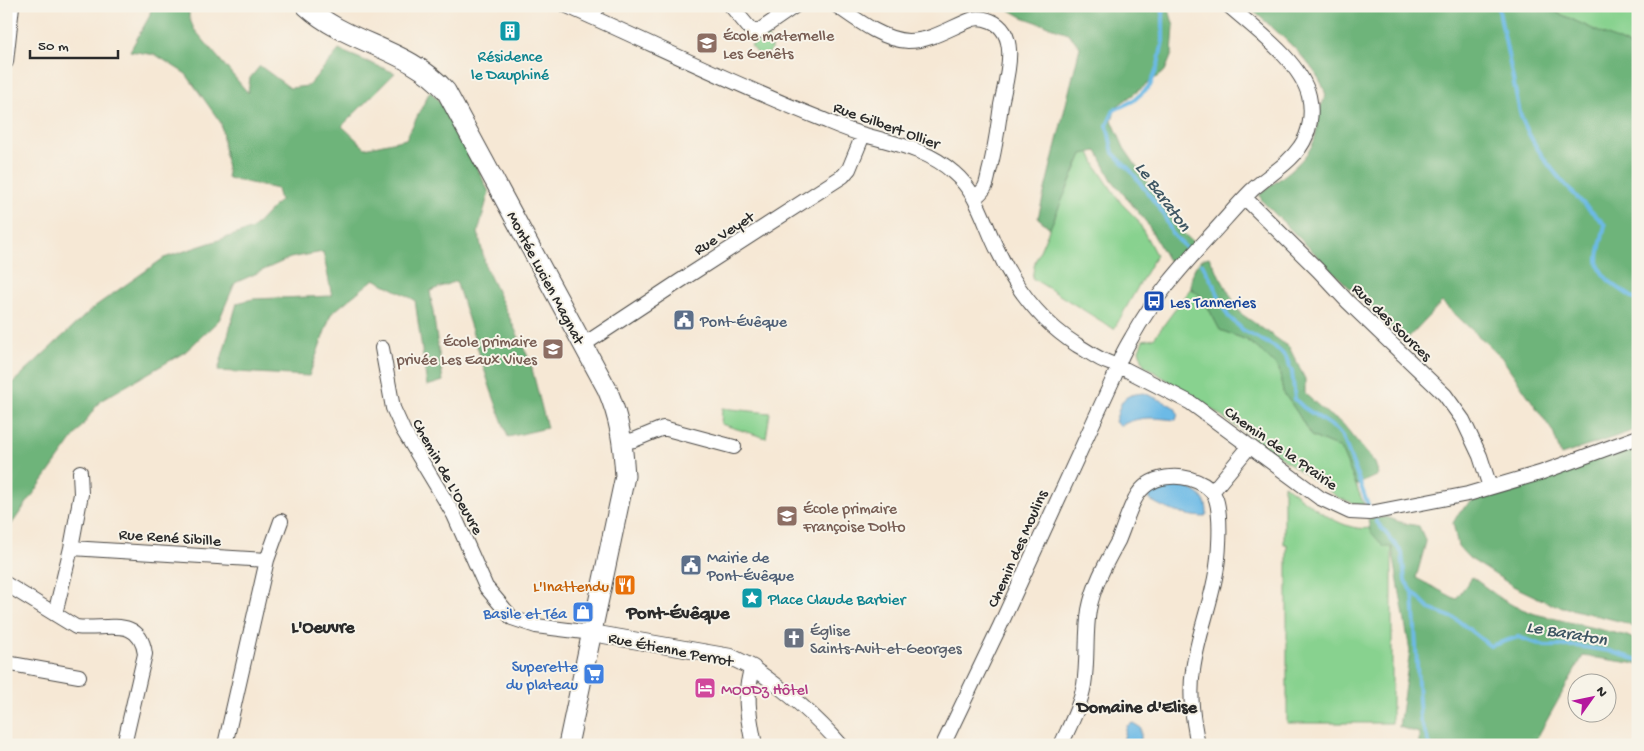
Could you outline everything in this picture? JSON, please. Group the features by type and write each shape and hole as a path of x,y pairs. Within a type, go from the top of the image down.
{"main road":[{"name":"Montée Lucien Magnat","path":"306,6 331,25 417,65 437,80 446,91 583,345 618,416 625,476 568,745"}],"street":[{"path":"6,62 12,6"},
{"name":"Rue Gilbert Ollier","path":"567,6 595,11 721,77 817,117 863,135 908,148 934,158 963,181 975,198 1004,265 1033,307 1049,325 1062,335 1111,364 1117,365"},
{"path":"731,6 751,30 757,32 795,6"},
{"path":"837,6 874,29 894,38 909,41 937,36 978,18 996,23 1004,34 1008,46 1009,66 994,153 984,188 975,198"},
{"name":"Chemin des Moulins","path":"943,745 1000,626 1115,375 1117,365 1143,317 1173,276 1245,198 1289,160 1301,147 1308,132 1311,111 1308,94 1297,71 1287,59 1230,6"},
{"name":"Rue Veyet","path":"583,345 672,285 843,176 849,169 863,135"},
{"name":"Rue des Sources","path":"1245,198 1348,302 1445,395 1463,420 1480,456 1490,487"},
{"name":"Chemin de L'Oeuvre","path":"382,348 393,408 454,515 486,587 512,618 536,626 592,633"},
{"name":"Chemin de la Prairie","path":"1117,365 1191,403 1320,498 1350,512 1370,513 1468,494 1540,472 1638,437"},
{"path":"622,442 634,440 664,428 734,447"},
{"path":"1212,492 1249,447"},
{"path":"55,614 72,548 81,494 80,472"},
{"path":"1061,745 1075,716 1084,686 1087,629 1092,596 1098,580 1136,498 1148,484 1166,476 1188,478 1201,483 1212,492 1216,500 1219,518 1217,569 1195,656 1192,688 1191,706 1198,745"},
{"path":"224,745 267,560 281,521"},
{"name":"Rue René Sibille","path":"72,548 267,560"},
{"path":"6,584 76,626 85,628 127,628 134,631 140,638 145,654 124,745"},
{"name":"Rue Étienne Perrot","path":"592,633 731,657 753,668 776,684 801,705 840,745"},
{"path":"6,663 79,676"},
{"path":"753,668 748,680 747,705 754,745"}],"green space":[{"path":"152,6 189,6 189,17 194,29 248,93 250,78 260,66 290,88 308,86 339,50 395,73 342,126 365,148 406,139 430,91 440,101 470,152 489,192 478,232 486,268 530,361 547,428 508,437 456,281 430,291 443,381 427,386 415,300 374,279 331,314 309,376 218,371 237,303 253,299 332,296 323,252 290,258 235,283 219,320 185,352 100,401 6,532 6,389 94,307 164,258 252,229 280,200 277,189 228,178 221,123 186,74 156,55 130,51 149,17"},
{"path":"1003,6 1168,6 1174,27 1172,54 1165,71 1116,107 1112,120 1124,148 1182,232 1195,244 1183,259 1170,262 1167,259 1147,223 1112,180 1097,151 1082,154 1050,228 1038,218 1080,47 1068,33 1022,17"},
{"path":"1253,6 1543,6 1638,50 1638,429 1561,455 1553,432 1502,358 1442,302 1404,342 1263,202 1259,195 1290,171 1310,149 1316,135 1321,106 1326,96 1322,84 1306,61 1283,37 1251,9"},
{"path":"1543,6 1638,6 1638,50"},
{"path":"766,35 771,43 771,50 764,60 751,46"},
{"path":"1090,152 1096,166 1121,203 1137,219 1156,255 1114,329 1032,278 1035,262 1082,154"},
{"path":"1209,257 1240,313 1289,347 1305,379 1305,394 1329,415 1342,423 1375,463 1379,475 1356,485 1341,449 1311,436 1283,392 1279,369 1247,340 1220,330 1203,298 1191,288 1194,269 1200,261"},
{"path":"1191,288 1203,298 1220,330 1247,340 1262,351 1279,369 1283,392 1311,436 1341,449 1365,507 1339,498 1207,406 1144,365 1139,350 1143,340 1154,338"},
{"path":"722,408 770,413 766,438 721,424"},
{"path":"1638,444 1638,629 1623,622 1551,604 1513,586 1469,558 1458,546 1453,523 1460,511 1472,501 1509,490"},
{"path":"1284,485 1313,507 1336,521 1347,526 1370,528 1370,531 1392,547 1392,723 1287,723 1287,544 1284,544"},
{"path":"1386,517 1419,526 1426,542 1416,578 1456,599 1472,577 1500,598 1535,614 1627,636 1638,641 1638,664 1583,656 1573,674 1566,674 1566,686 1533,745 1419,745 1419,733 1399,727 1410,651 1392,547 1384,547 1370,531 1368,519"}],"water":[{"path":"1144,393 1175,408 1178,414 1176,420 1141,419 1120,426 1115,422 1123,400 1130,395"},
{"path":"1174,485 1197,493 1205,502 1207,514 1204,517 1183,514 1169,510 1150,500 1149,495 1161,488"},
{"path":"1133,723 1141,728 1141,745 1122,745 1127,726"}],"waterway":[{"name":"Le Baraton","path":"1163,6 1163,41 1158,65 1150,86 1133,101 1114,110 1107,125 1113,153 1131,171 1163,213 1172,233 1186,248"},
{"path":"1498,6 1520,113 1530,136 1552,169 1568,188 1605,225 1598,256 1599,267 1602,273 1613,284 1638,301"},
{"name":"Le Baraton","path":"1202,264 1228,316 1243,330 1275,347 1286,357 1292,372 1295,399 1303,407 1336,429 1343,437 1368,505"},
{"name":"Le Baraton","path":"1376,521 1402,553 1405,581 1413,592 1430,609 1456,619 1490,646 1518,637 1545,646 1576,646 1609,651 1638,660"},
{"path":"1413,592 1420,720 1430,745"}],"place":[{"name":"Résidence le Dauphiné","path":"510,31"},
{"name":"École maternelle Les Genêts","path":"707,43"},
{"name":"Les Tanneries","path":"1154,301"},
{"name":"Pont-Évêque","path":"684,320"},
{"name":"École primaire privée Les Eaux Vives","path":"553,349"},
{"name":"École primaire Françoise Dolto","path":"787,516"},
{"name":"Mairie de Pont-Évêque","path":"691,565"},
{"name":"L'Inattendu","path":"625,585"},
{"name":"Place Claude Barbier","path":"752,598"},
{"name":"Basile et Téa","path":"583,612"},
{"name":"Église Saints-Avit-et-Georges","path":"794,638"},
{"name":"Superette du plateau","path":"594,674"},
{"name":"MOODz Hôtel","path":"705,688"}],"district":[{"name":"Pont-Évêque","path":"678,611"},
{"name":"L'Oeuvre","path":"323,626"},
{"name":"Domaine d'Elise","path":"1137,706"}]}
